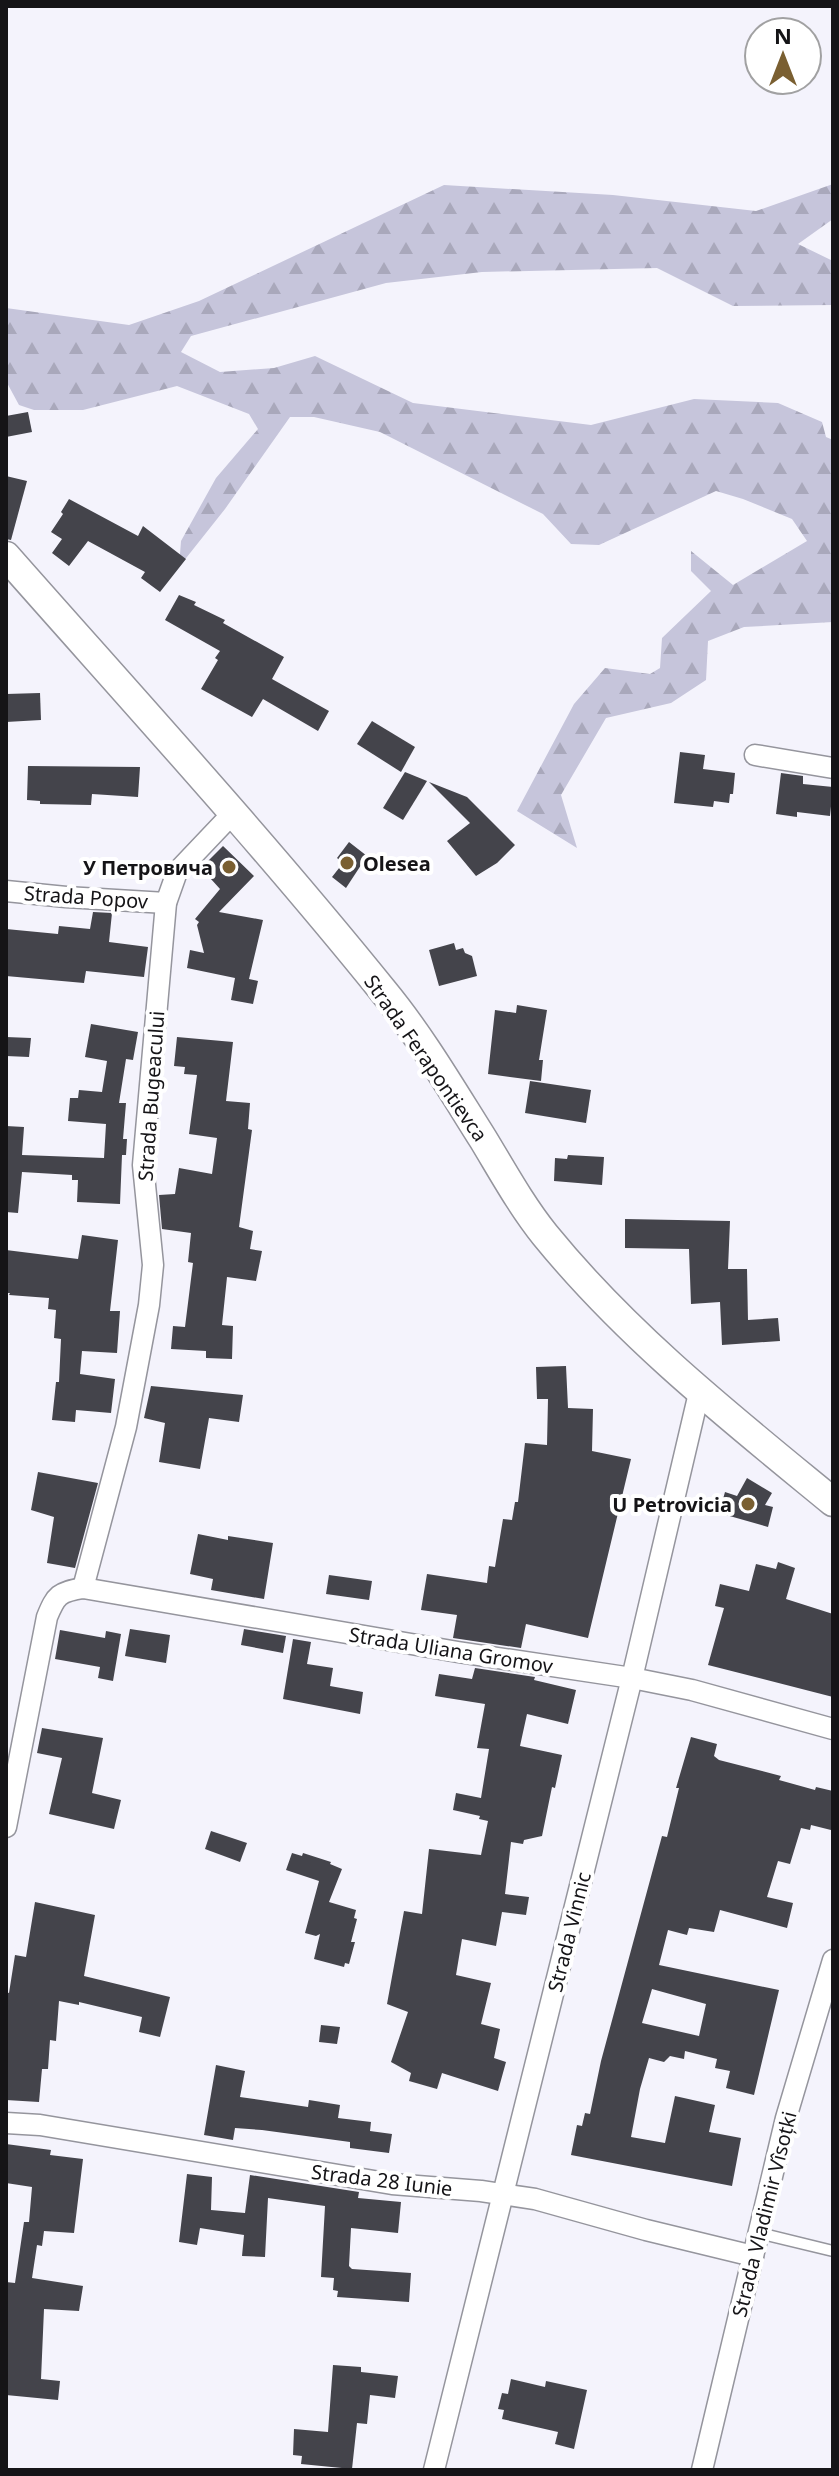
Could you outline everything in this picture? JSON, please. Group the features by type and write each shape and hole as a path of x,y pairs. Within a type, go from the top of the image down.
{"main road":[{"name":"Strada Ferapontievca","path":"6,556 233,813 386,993 483,1140 511,1189 599,1296 699,1393 833,1502"}],"street":[{"path":"755,755 833,768"},
{"name":"Strada Bugeacului","path":"6,1827 47,1617 55,1598 74,1590 126,1427 149,1305 153,1265 143,1165 170,885 177,872 233,813"},
{"name":"Strada Popov","path":"6,891 166,903"},
{"name":"Strada Vinnic","path":"434,2470 632,1678 699,1393"},
{"name":"Strada Uliana Gromov","path":"74,1590 632,1678 692,1690 833,1729"},
{"name":"Strada Vladimir Vîsoțki","path":"702,2470 786,2118 833,1960"},
{"name":"Strada 28 Iunie","path":"6,2123 40,2125 378,2182 535,2199 753,2256"}],"lane":[{"path":"759,2233 833,2251"}],"green space":[{"path":"833,184 833,219 798,244 833,261 833,305 733,306 657,268 482,272 386,283 191,336 181,352 220,372 274,368 315,356 413,403 591,425 694,399 778,403 822,422 826,437 833,440 833,622 744,627 708,641 706,680 671,703 606,718 561,795 577,848 517,811 574,704 605,668 650,674 660,668 662,638 711,591 691,571 691,551 733,585 807,541 792,519 716,491 599,545 571,544 543,514 380,432 314,417 290,417 225,509 179,567 181,541 216,478 258,429 249,414 177,386 83,410 34,410 19,405 6,381 6,308 129,325 199,301 444,185 613,195 756,211"}],"building":[{"path":"28,412 32,432 6,437 6,416"},
{"path":"6,476 27,481 11,540 6,539"},
{"path":"69,499 138,536 143,526 186,559 160,592 141,578 145,572 88,541 69,566 52,553 62,539 51,532"},
{"path":"179,595 196,602 194,605 225,620 223,623 284,657 272,679 329,711 318,731 263,699 252,717 201,689 220,651 165,620"},
{"path":"40,693 41,720 6,722 6,694"},
{"path":"372,721 415,747 401,772 357,744"},
{"path":"680,752 705,755 703,769 735,773 729,803 714,801 713,807 674,803"},
{"path":"28,766 140,767 138,797 92,794 91,805 40,804 40,801 27,800"},
{"path":"405,772 427,781 403,820 383,808"},
{"path":"781,773 803,776 803,784 833,787 830,816 797,812 797,817 776,814"},
{"path":"429,782 467,797 515,845 497,863 476,876 447,841 470,823"},
{"path":"349,842 367,856 346,888 332,877 343,863 337,858"},
{"path":"223,846 254,876 219,912 263,920 249,979 258,981 253,1004 231,1000 235,978 187,968 190,950 204,953 197,925 199,922 195,919 220,889 201,868"},
{"path":"93,912 112,913 109,942 148,947 144,977 86,971 84,983 6,976 6,929 58,934 59,926 90,929"},
{"path":"454,943 456,950 463,948 465,953 472,956 477,976 439,986 429,950"},
{"path":"517,1005 547,1010 539,1060 543,1060 541,1081 488,1074 495,1010 516,1013"},
{"path":"91,1024 138,1032 133,1060 126,1059 119,1103 126,1103 123,1139 127,1139 126,1155 122,1155 120,1204 77,1202 78,1180 72,1180 72,1175 22,1172 18,1213 6,1212 6,1126 24,1127 22,1155 104,1158 106,1124 68,1121 70,1098 78,1098 79,1090 102,1092 107,1061 85,1057"},
{"path":"6,1037 31,1038 29,1057 6,1056"},
{"path":"177,1037 233,1042 226,1101 250,1103 248,1129 252,1130 239,1227 253,1231 250,1249 262,1251 256,1281 227,1277 222,1325 233,1326 232,1359 206,1358 206,1351 171,1349 173,1326 185,1327 193,1263 188,1262 191,1233 162,1229 159,1195 175,1194 179,1168 212,1174 217,1138 189,1134 197,1075 184,1074 185,1067 174,1066"},
{"path":"530,1081 591,1090 586,1123 525,1113"},
{"path":"568,1155 604,1157 602,1185 554,1181 555,1158 567,1159"},
{"path":"625,1219 730,1221 728,1269 747,1269 748,1320 778,1318 780,1341 722,1345 720,1302 691,1304 689,1249 625,1248"},
{"path":"82,1235 118,1240 110,1311 120,1311 117,1353 82,1351 80,1374 115,1379 111,1413 76,1410 75,1422 52,1420 56,1382 59,1382 61,1339 54,1338 56,1310 48,1309 49,1298 6,1293 6,1250 78,1259"},
{"path":"566,1366 568,1408 593,1409 592,1451 631,1459 588,1638 526,1624 521,1648 453,1638 457,1615 421,1610 427,1574 487,1583 489,1566 495,1567 503,1519 512,1520 515,1502 518,1502 525,1443 547,1445 548,1399 537,1399 536,1367"},
{"path":"151,1386 243,1395 239,1422 209,1418 200,1469 159,1462 165,1423 144,1418"},
{"path":"38,1472 98,1483 75,1568 47,1563 54,1517 31,1510"},
{"path":"747,1478 772,1493 765,1505 773,1507 768,1527 719,1513 725,1492 737,1496"},
{"path":"198,1534 273,1543 264,1599 211,1590 213,1579 190,1574"},
{"path":"778,1562 795,1568 786,1599 833,1614 833,1697 708,1665 724,1608 715,1606 720,1584 749,1591 756,1564 776,1569"},
{"path":"329,1575 372,1581 369,1600 326,1594"},
{"path":"130,1629 170,1635 166,1663 125,1656"},
{"path":"244,1629 286,1636 283,1653 241,1645"},
{"path":"60,1630 105,1638 106,1631 121,1634 113,1681 98,1678 100,1667 55,1659"},
{"path":"293,1639 311,1642 307,1664 333,1668 330,1686 363,1692 360,1714 283,1699"},
{"path":"475,1668 535,1677 534,1680 576,1690 568,1724 527,1714 520,1746 562,1755 542,1836 524,1840 523,1844 511,1842 505,1894 529,1897 526,1915 502,1912 496,1946 462,1939 456,1975 491,1983 481,2024 500,2029 494,2058 506,2062 498,2091 442,2073 437,2089 409,2081 411,2073 391,2062 408,2012 387,2004 404,1911 422,1914 429,1849 481,1855 488,1821 453,1810 456,1793 481,1798 489,1749 477,1748 485,1704 435,1696 439,1674 472,1679"},
{"path":"42,1728 103,1738 92,1793 121,1800 114,1829 49,1814 62,1758 37,1753"},
{"path":"691,1737 717,1744 714,1756 719,1760 781,1776 779,1780 815,1790 816,1787 833,1791 831,1830 811,1825 810,1830 801,1828 790,1864 778,1861 767,1897 793,1903 787,1928 720,1910 714,1932 689,1928 687,1935 668,1930 659,1965 779,1990 754,2095 726,2088 730,2071 715,2068 717,2059 685,2051 684,2059 670,2056 664,2062 649,2058 640,2089 631,2137 665,2143 675,2096 715,2105 709,2132 741,2138 732,2186 571,2155 577,2125 582,2126 585,2113 590,2114 601,2061 662,1836 667,1837 679,1788 676,1788","holes":["652,1989 706,2004 699,2036 642,2023"]},
{"path":"211,1831 247,1843 240,1862 205,1849"},
{"path":"292,1853 302,1856 303,1853 342,1869 329,1902 356,1910 354,1918 357,1919 351,1942 355,1942 349,1964 345,1963 344,1967 314,1959 320,1934 305,1933 319,1881 286,1870"},
{"path":"35,1902 95,1915 84,1976 170,1997 160,2037 139,2032 142,2017 79,2002 79,2005 59,2001 56,2041 50,2040 48,2069 42,2069 39,2102 6,2100 6,1992 9,1993 15,1955 26,1957"},
{"path":"321,2025 340,2027 337,2044 319,2042"},
{"path":"216,2065 245,2071 240,2097 308,2107 309,2100 340,2105 338,2118 371,2122 370,2131 392,2134 389,2153 350,2148 350,2142 262,2130 235,2128 233,2140 204,2135"},
{"path":"6,2144 51,2150 50,2155 83,2159 74,2233 44,2231 42,2246 37,2245 32,2278 83,2286 79,2311 44,2309 41,2379 60,2381 58,2400 6,2395 6,2282 15,2283 24,2222 29,2222 32,2187 6,2183"},
{"path":"187,2174 212,2177 211,2210 245,2213 250,2175 359,2192 358,2198 401,2202 398,2233 351,2228 349,2266 352,2269 411,2273 409,2302 337,2297 338,2291 333,2290 334,2278 321,2277 325,2206 268,2198 265,2257 242,2256 244,2235 200,2228 197,2245 179,2242"},
{"path":"333,2365 361,2367 361,2372 398,2376 395,2398 370,2395 367,2424 357,2423 352,2469 301,2464 302,2456 293,2455 294,2429 328,2432"},
{"path":"511,2379 545,2387 546,2381 587,2390 574,2449 555,2444 558,2432 502,2419 504,2410 498,2409 502,2393 508,2394"}],"place":[{"name":"Olesea","path":"347,863"},
{"name":"У Петровича","path":"229,867"},
{"name":"U Petrovicia","path":"748,1504"}]}
